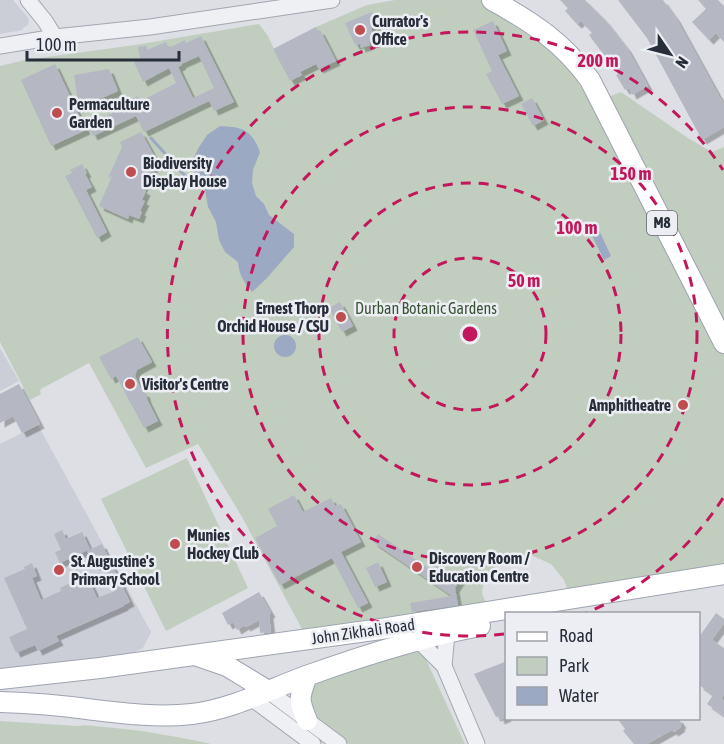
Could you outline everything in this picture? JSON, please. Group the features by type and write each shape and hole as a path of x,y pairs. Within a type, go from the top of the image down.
{"main road":[{"name":"M8","path":"493,1 521,15 547,34 578,63 590,80 724,343"},
{"name":"John Zikhali Road","path":"0,679 381,629 724,574"},
{"path":"567,612 724,586"},
{"name":"John Zikhali Road","path":"0,702 175,715 214,710 386,649 447,633 505,622"},
{"path":"192,655 239,672 254,697"},
{"path":"49,674 51,705"},
{"path":"307,676 300,697 300,704 307,720"}],"street":[{"path":"28,0 55,37"},
{"path":"0,46 332,0"},
{"path":"444,666 447,633"},
{"path":"418,640 444,666 477,744"},
{"path":"254,697 307,720 339,744"},
{"path":"254,697 314,744"}],"shaded area":[{"path":"0,0 13,0 29,19 28,25 23,30 0,34"},
{"path":"0,348 19,381 0,391"},
{"name":"St. Augustine's Primary School","path":"38,425 151,632 143,648 100,668 0,679 0,444"}],"green space":[{"name":"Durban Botanic Gardens","path":"395,0 482,0 542,35 592,103 621,92 712,152 724,147 724,566 569,594 564,580 551,564 531,555 512,558 496,567 484,580 482,593 488,609 458,612 457,605 302,629 242,517 198,444 146,468 89,363 41,389 41,394 30,400 0,342 0,66 25,60 135,45 259,24 274,49 316,27 367,5"},
{"name":"Munies Hockey Club","path":"187,458 248,588 166,631 101,499"},
{"path":"422,651 465,744 349,744 311,717 307,688 314,680 357,666"},
{"path":"0,721 90,725 211,744 0,744"}],"water":[{"path":"220,126 241,129 254,139 260,152 253,170 252,183 256,196 264,204 269,215 294,234 294,247 252,292 242,278 238,262 225,252 219,240 216,222 208,207 205,190 196,180 193,167 193,159 199,147 207,135"},
{"path":"598,228 611,256 604,260 590,232"},
{"path":"285,335 293,338 296,346 293,354 285,357 277,354 274,346 277,338"}],"building":[{"path":"560,0 585,0 606,21 627,48 648,86 632,95 629,88 625,90 616,75 618,74 589,35 592,33 581,21 577,24 565,11 568,8"},
{"path":"618,0 663,0 676,18 724,105 724,127 702,140 647,38"},
{"path":"698,0 718,0 724,6 724,42 716,33 709,40 692,22 706,9"},
{"name":"Currator's Office","path":"372,12 377,25 371,28 375,38 369,41 370,45 361,48 360,44 355,45 345,23"},
{"path":"493,21 507,51 498,55 519,96 502,104 486,74 492,71 473,30"},
{"path":"316,27 318,31 320,30 336,61 319,69 316,64 300,72 302,75 290,81 273,49"},
{"path":"201,36 234,102 214,111 209,101 144,132 136,116 93,136 88,124 131,105 129,100 138,96 141,101 176,83 169,68 143,82 134,62 140,59 138,47 147,46 147,50 166,42 169,48 185,40 186,43","holes":["199,56 214,88 193,98 178,67"]},
{"name":"Permaculture Garden","path":"55,64 86,130 51,146 21,80"},
{"path":"109,69 118,91 79,108 74,75"},
{"path":"532,98 544,120 533,126 521,104"},
{"name":"Biodiversity Display House","path":"141,132 157,161 142,189 146,191 142,200 145,201 139,219 129,215 128,219 99,206 122,147 120,142"},
{"path":"82,164 92,187 86,190 107,232 97,238 65,176 72,173 70,170"},
{"name":"Ernest Thorp Orchid House / CSU","path":"340,302 353,326 342,332 329,308"},
{"name":"Visitor's Centre","path":"138,337 152,362 137,370 135,376 158,421 144,428 116,376 111,379 99,357"},
{"path":"19,384 40,424 22,433 13,416 0,423 0,394"},
{"path":"294,495 303,512 331,498 335,506 341,504 361,542 341,552 368,603 358,608 332,558 280,585 255,538 277,526 268,509"},
{"path":"62,530 66,539 82,532 90,549 60,563 55,552 61,550 54,534"},
{"name":"Discovery Room / Education Centre","path":"378,534 431,570 435,564 460,580 455,588 458,605 412,612 410,603 452,596 373,542"},
{"path":"102,544 130,602 56,636 59,641 38,651 35,645 16,653 9,637 27,629 4,578 25,569 24,567 32,563 37,576 32,578 41,600 87,575 97,598 115,591 103,564 95,566 87,551"},
{"path":"378,562 387,582 375,587 366,568"},
{"path":"259,592 271,613 269,614 271,632 260,633 259,620 237,630 233,622 228,625 222,613"},
{"path":"716,613 724,619 724,623 712,640 724,648 724,694 721,699 724,701 724,716 707,704 713,695 700,686 700,636"},
{"path":"505,662 505,718 500,720 499,716 496,717 474,674"},
{"path":"618,720 679,720 682,724 674,732 672,730 647,744 634,744 623,731 625,729"}],"waterway":[{"path":"151,138 190,181 196,180"}],"place":[{"name":"Currator's Office","path":"360,30"},
{"name":"Permaculture Garden","path":"57,113"},
{"name":"Biodiversity Display House","path":"131,172"},
{"name":"Ernest Thorp Orchid House / CSU","path":"341,317"},
{"name":"Visitor's Centre","path":"130,384"},
{"name":"Amphitheatre","path":"683,405"},
{"name":"Munies Hockey Club","path":"175,544"},
{"name":"Discovery Room / Education Centre","path":"417,567"},
{"name":"St. Augustine's Primary School","path":"59,570"}]}
